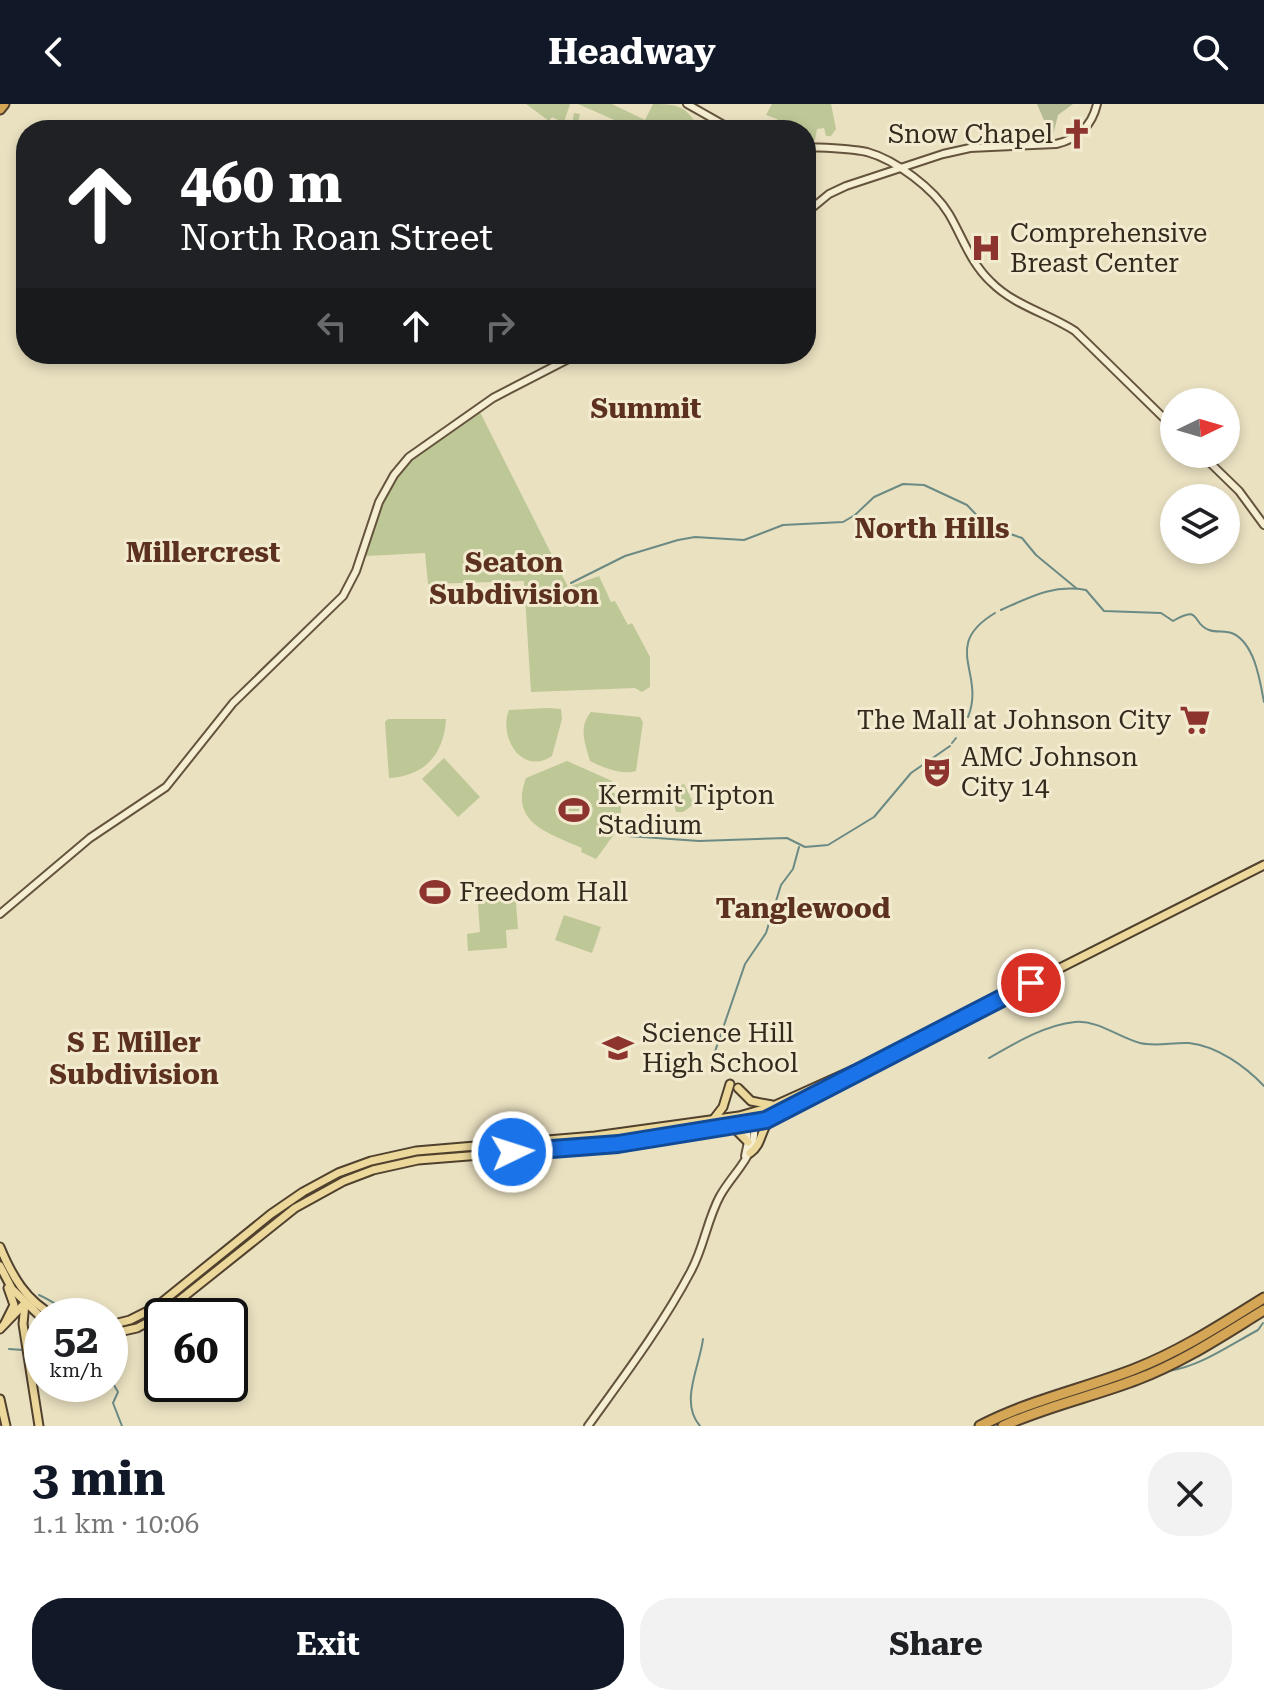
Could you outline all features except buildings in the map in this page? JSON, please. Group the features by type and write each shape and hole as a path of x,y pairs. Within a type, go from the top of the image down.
{"highway":[{"path":"0,109 4,104"},
{"path":"980,1426 1027,1404 1113,1377 1160,1358 1264,1298"},
{"path":"1003,1426 1158,1370 1203,1348 1264,1310"}],"main road":[{"path":"687,104 715,120"},
{"path":"816,206 838,189 943,154 970,148 1062,142 1080,133 1091,120 1097,104"},
{"path":"816,148 864,152 899,169 932,191 952,218 974,262 992,283 1018,303 1075,331 1160,414"},
{"path":"0,914 90,838 166,787 242,692 343,596 362,557 379,502 394,475 409,457 493,398 559,364"},
{"path":"1215,468 1239,491 1264,525"},
{"path":"747,1156 758,1147 765,1126 773,1118 874,1062 1264,865"},
{"path":"128,1330 161,1315 295,1208 321,1192 373,1170 436,1158 589,1147 732,1126 852,1069 874,1062"},
{"path":"713,1120 723,1107 730,1084"},
{"path":"738,1088 756,1103 774,1105"},
{"path":"750,1118 781,1108 804,1091"},
{"path":"747,1156 750,1118"},
{"path":"588,1426 694,1266 720,1196 755,1139 750,1118"},
{"path":"128,1320 156,1307 289,1201 353,1167 416,1151 595,1136 713,1120 773,1118"},
{"path":"673,1126 674,1135"},
{"path":"732,1126 748,1142"},
{"path":"0,1248 25,1298"},
{"path":"0,1266 14,1305 3,1326"},
{"path":"5,1278 24,1298"},
{"path":"3,1326 19,1315 24,1306"},
{"path":"19,1315 24,1328"},
{"path":"0,1399 6,1426"},
{"path":"35,1402 39,1426"}],"green space":[{"path":"526,104 570,104 565,120 552,117 548,120"},
{"path":"578,104 612,104 645,120 614,120"},
{"path":"653,104 677,106 694,120 645,120"},
{"path":"772,104 831,104 836,129 831,136 826,136 824,128 817,129 816,134 816,120 778,120 766,115"},
{"path":"1037,104 1073,104 1058,115 1052,139"},
{"path":"480,412 568,587 599,576 611,602 615,601 628,625 632,623 650,657 650,687 642,692 635,688 531,692 524,581 428,584 425,553 366,556 382,506 397,477 418,455"},
{"path":"561,709 562,719 552,756 531,761 515,751 510,742 506,721 509,710"},
{"path":"591,712 640,717 643,722 636,771 619,771 590,761 584,730"},
{"path":"388,719 446,719 441,743 422,768 389,778 385,722"},
{"path":"444,758 480,797 458,817 422,779"},
{"name":"Kermit Tipton Stadium","path":"567,761 612,781 609,791 625,798 621,806 621,825 596,859 581,852 582,848 535,824 523,806 526,778"},
{"path":"684,784 694,804 683,812 676,812 672,797 677,786"},
{"path":"515,889 518,929 506,930 507,948 468,951 467,934 480,932 477,891"},
{"path":"564,915 601,927 592,953 555,940"}],"waterway":[{"path":"571,583 625,556 678,540 695,537 744,540 783,525 843,522 874,497 903,484 924,485 967,505 987,526 1022,538 1036,555 1076,588"},
{"path":"1001,610 1042,593 1074,589 1086,590 1104,611 1161,613 1173,621 1192,615 1203,627 1234,634 1247,646 1255,664 1264,702"},
{"path":"968,717 972,701 967,649 970,637 979,625 995,613"},
{"path":"963,727 966,720"},
{"path":"952,743 956,738"},
{"path":"628,836 699,841 787,838 805,847 828,845 874,817 911,773 950,746"},
{"path":"710,1066 745,964 766,933 781,885 793,869 799,847"},
{"path":"989,1058 1041,1031 1083,1022 1140,1043 1189,1043 1210,1048 1239,1064 1264,1086"},
{"path":"39,1295 45,1298"},
{"path":"1169,1371 1215,1354 1258,1330 1263,1323"},
{"path":"700,1426 691,1406 691,1395 703,1339"},
{"path":"9,1349 23,1350"},
{"path":"113,1402 122,1426"}],"place":[{"name":"Snow Chapel","path":"1077,134"},
{"name":"Comprehensive Breast Center","path":"986,248"},
{"name":"The Mall at Johnson City","path":"1195,720"},
{"name":"AMC Johnson City 14","path":"937,772"},
{"name":"Kermit Tipton Stadium","path":"574,810"},
{"name":"Freedom Hall","path":"435,892"},
{"name":"Science Hill High School","path":"618,1048"}],"district":[{"name":"Summit","path":"646,408"},
{"name":"North Hills","path":"932,528"},
{"name":"Millercrest","path":"203,552"},
{"name":"Seaton Subdivision","path":"514,578"},
{"name":"Tanglewood","path":"803,908"},
{"name":"S E Miller Subdivision","path":"134,1058"}],"route":[{"path":"512,1152 618,1144 773,1118 874,1062 1031,983"}]}
